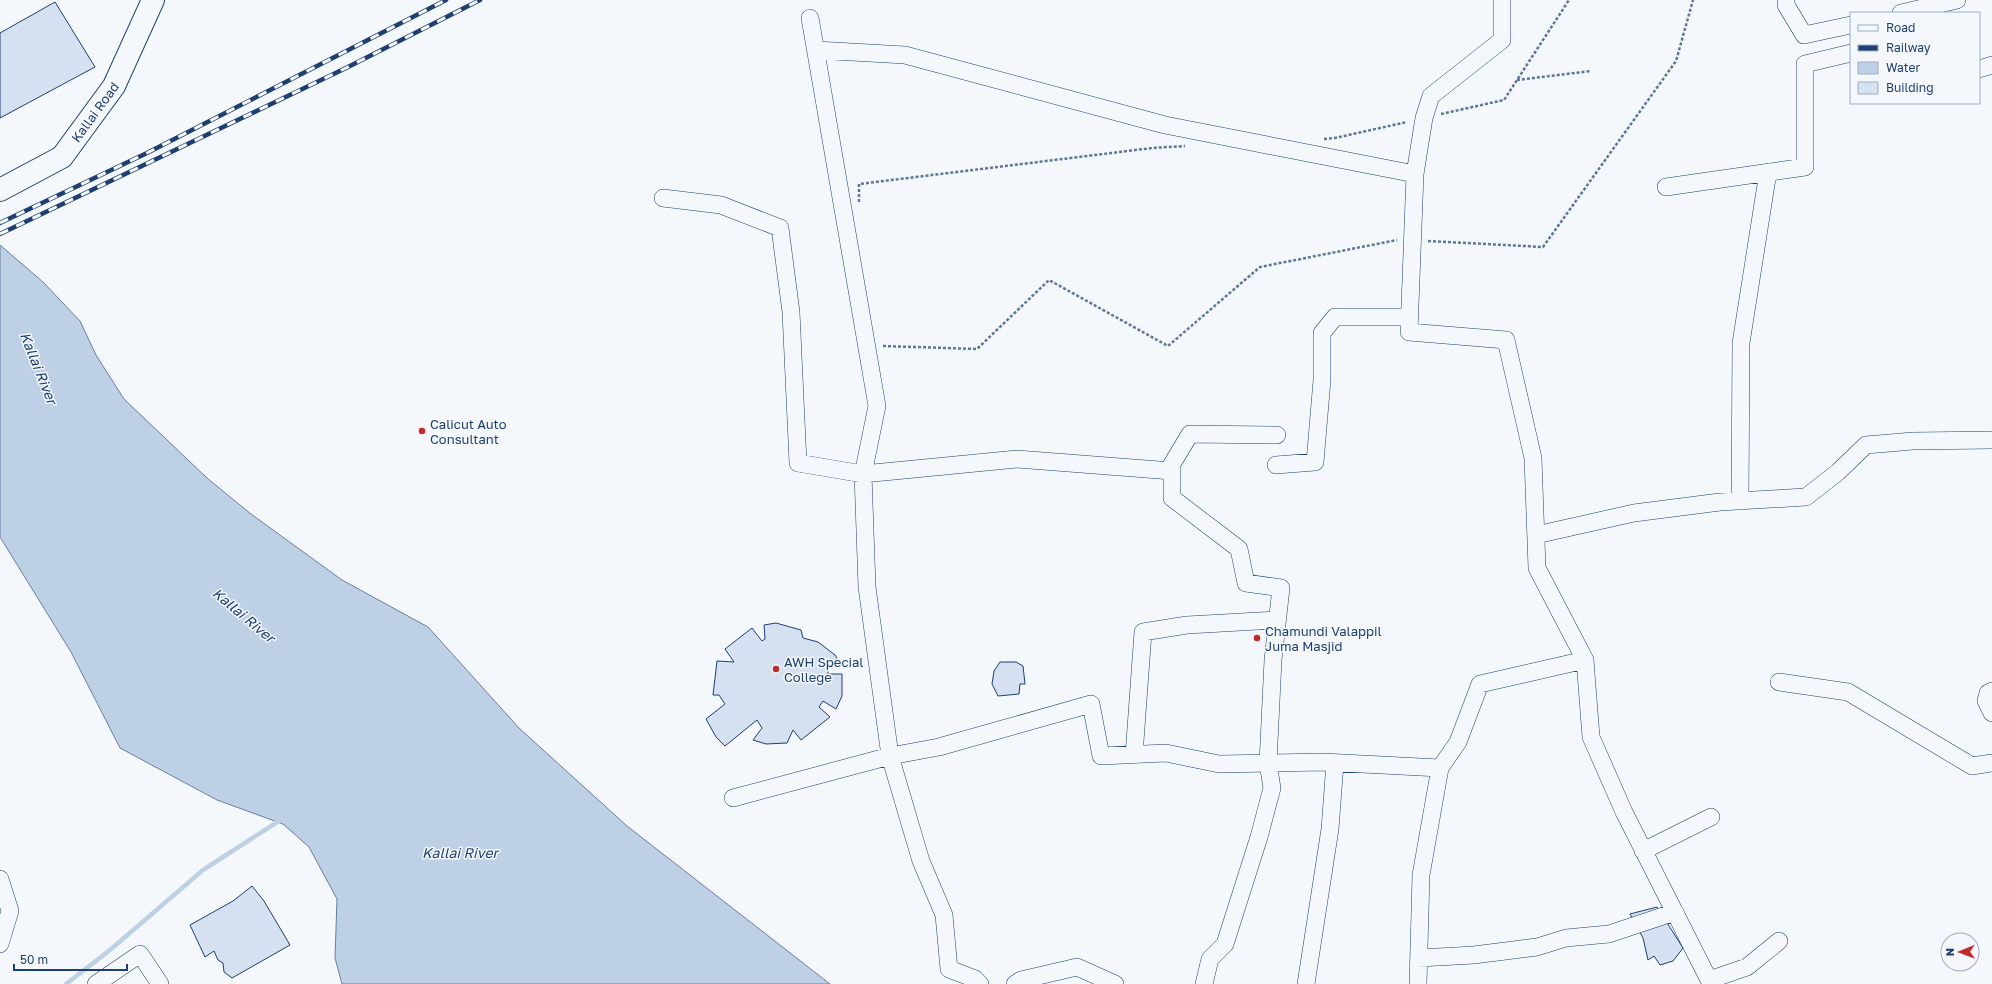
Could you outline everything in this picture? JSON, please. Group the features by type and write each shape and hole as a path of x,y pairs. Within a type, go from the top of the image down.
{"main road":[{"name":"Kallai Road","path":"0,190 62,157 114,86 153,0"}],"street":[{"path":"1502,0 1502,40 1431,96 1424,118 1415,174 1409,332 1506,340 1533,458 1537,568 1585,660 1591,737 1624,812 1709,980 1747,967 1779,941"},
{"path":"1786,0 1786,5 1804,35 1850,25"},
{"path":"1905,12 1958,0"},
{"path":"810,18 877,406 863,474 867,586 890,756 921,861 944,915 950,969 975,979 980,984"},
{"path":"816,50 905,55 1165,125 1415,174"},
{"path":"1666,187 1805,167 1805,64 1850,53"},
{"path":"1980,69 1992,65"},
{"path":"1740,501 1741,343 1768,172"},
{"path":"663,198 721,205 780,228 791,312 798,463 863,474 1017,459 1172,471"},
{"path":"1276,465 1315,462 1322,380 1322,333 1335,317 1409,317"},
{"path":"1204,984 1210,959 1225,944 1259,837 1272,788 1268,763 1273,660 1281,588 1246,583 1239,549 1172,498 1172,464 1190,434 1277,435"},
{"path":"1536,535 1634,513 1740,501 1806,497 1838,472 1866,445 1992,440"},
{"path":"1134,755 1143,632 1187,625 1277,620"},
{"path":"1418,984 1421,875 1440,768 1458,742 1480,684 1585,660"},
{"path":"1779,682 1848,692 1972,766 1992,763"},
{"path":"1992,691 1988,693 1986,701 1992,713"},
{"path":"733,798 890,756 939,747 1091,704 1101,756 1166,753 1218,764 1335,763 1440,768"},
{"path":"1306,984 1330,828 1335,763"},
{"path":"1643,851 1711,817"},
{"path":"0,879 10,911 0,944"},
{"path":"1419,958 1474,955 1537,947 1566,938 1609,934 1675,912"},
{"path":"96,984 140,954 160,984"},
{"path":"1015,984 1021,980 1077,967 1115,984"}],"path":[{"path":"1319,139 1334,138 1504,100 1569,0"},
{"path":"1423,241 1543,247 1676,61 1693,0"},
{"path":"1517,80 1591,70"},
{"path":"859,207 859,184 1152,148 1192,146"},
{"path":"882,346 977,349 1049,280 1168,346 1260,267 1399,240"}],"water":[{"name":"Kallai River","path":"0,245 43,282 80,321 96,355 124,399 207,478 251,514 342,580 428,627 519,728 627,826 830,984 342,984 335,958 337,899 309,847 283,824 217,800 120,748 71,652 0,537"}],"building":[{"path":"55,2 95,67 0,118 0,33"},
{"path":"776,623 801,630 803,638 818,642 835,655 840,663 828,665 828,674 842,674 842,696 836,709 823,701 819,707 830,717 801,740 793,730 787,743 766,744 753,740 762,728 757,720 725,746 716,737 706,719 725,704 719,695 713,695 717,661 734,662 725,649 752,628 762,641 765,639 764,625"},
{"path":"1000,662 1016,662 1023,666 1025,684 1020,684 1019,694 998,696 992,684 994,671"},
{"path":"252,886 264,901 290,945 232,978 224,972 223,963 218,960 214,951 205,957 190,925 233,901"},
{"path":"1657,907 1683,948 1673,961 1660,965 1654,956 1648,960 1643,938 1630,914"}],"waterway":[{"path":"66,984 110,950 203,870 282,819"}],"railway":[{"path":"0,223 147,153 446,0"},
{"path":"0,234 346,68 480,0"}],"place":[{"name":"Calicut Auto Consultant","path":"422,431"},
{"name":"Chamundi Valappil Juma Masjid","path":"1257,638"},
{"name":"AWH Special College","path":"776,669"}]}
